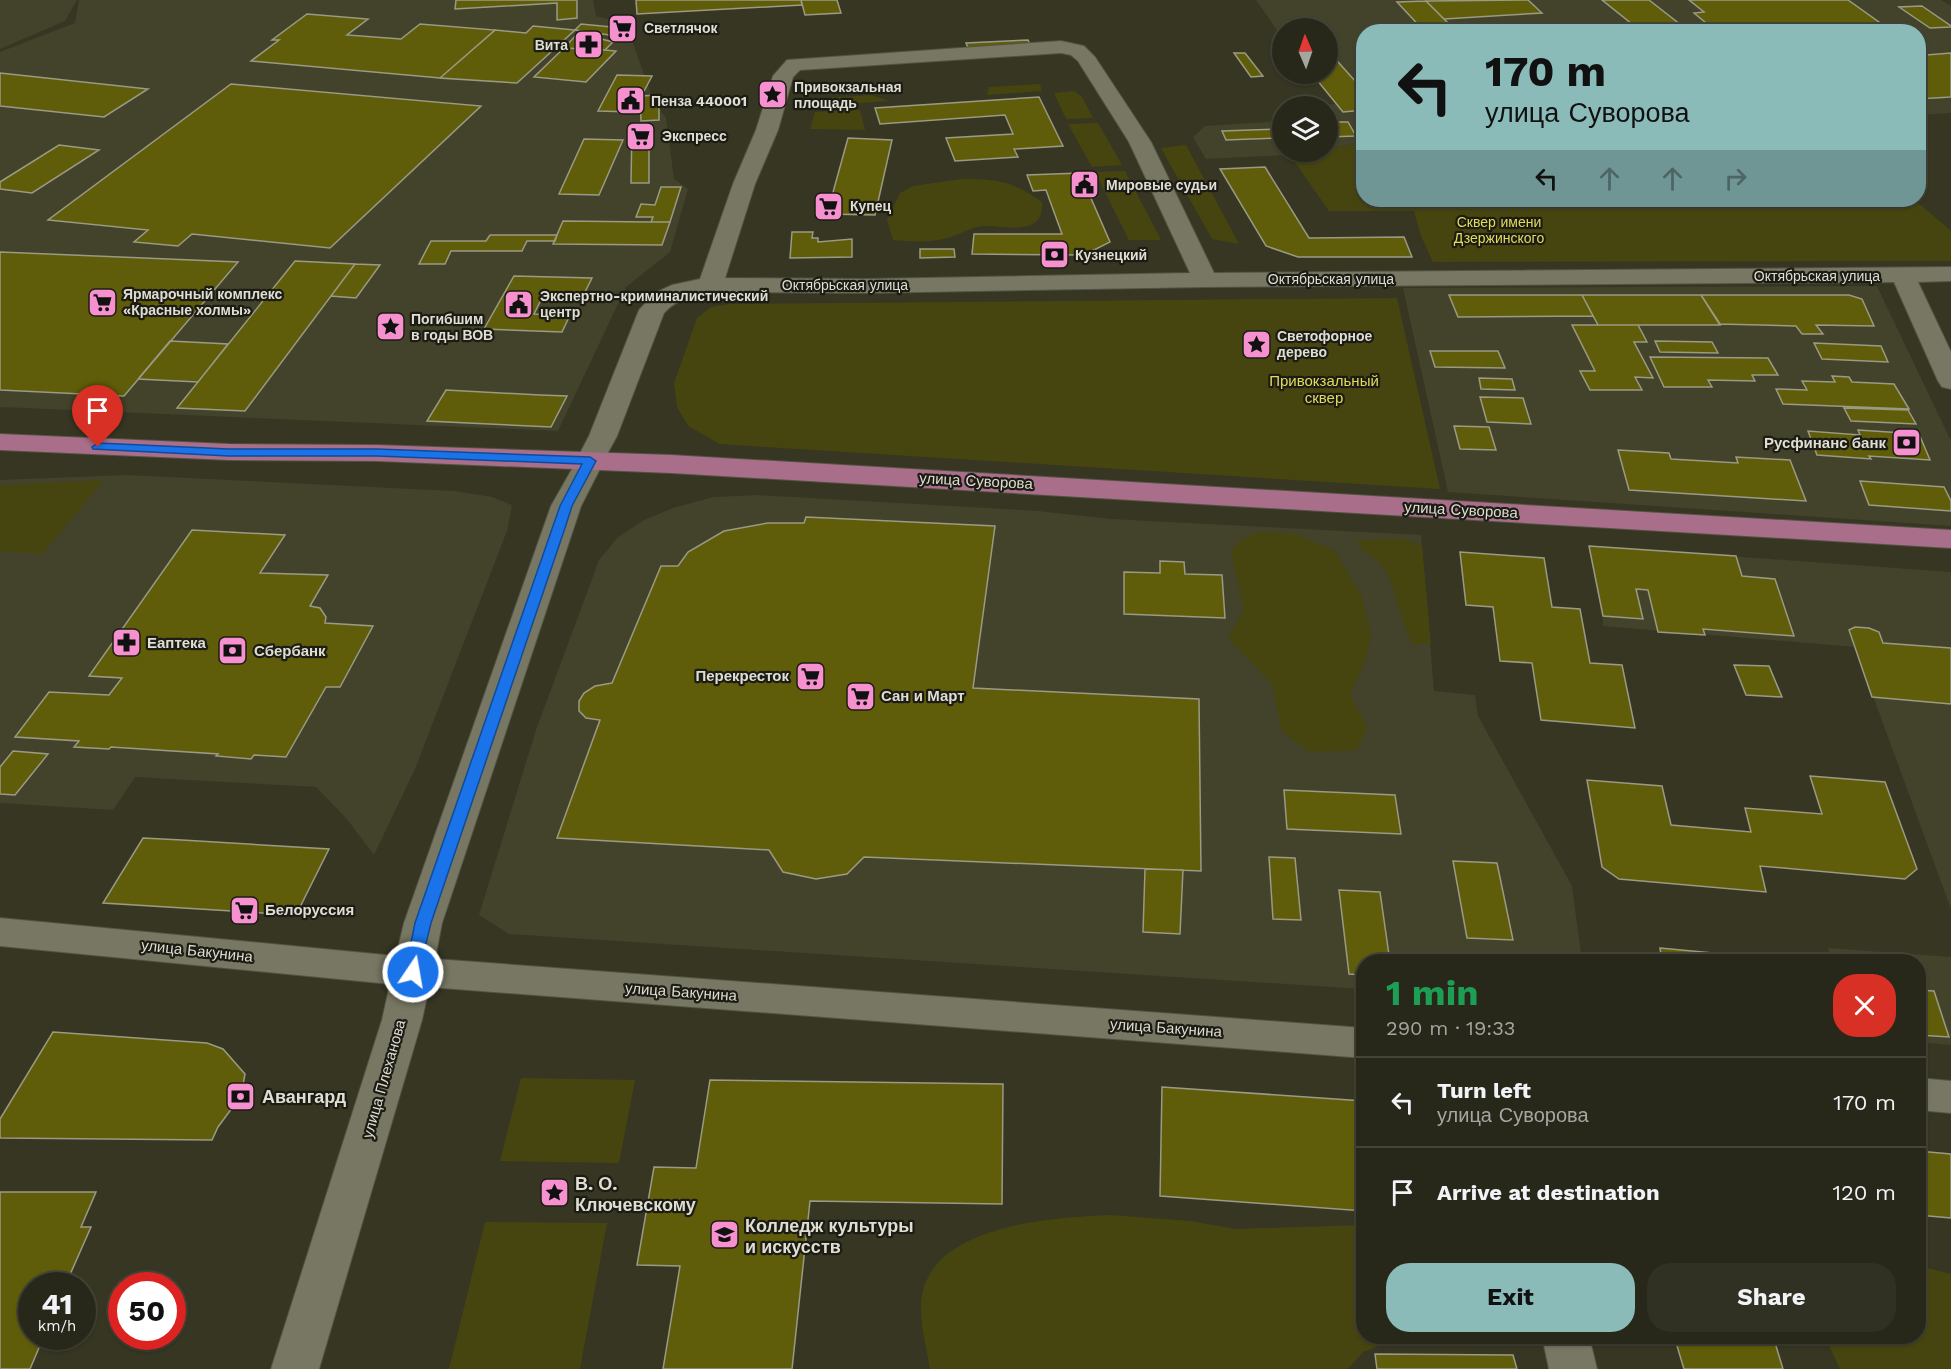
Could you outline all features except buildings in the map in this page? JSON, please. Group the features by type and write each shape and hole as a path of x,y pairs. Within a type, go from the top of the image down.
{"main road":[{"name":"улица Суворова","path":"0,442 229,452 377,453 590,461 1951,539"}],"street":[{"path":"710,285 721,258 744,184 767,130 783,76 794,63 1070,48 1085,57 1140,142 1205,280"},
{"name":"Октябрьская улица","path":"710,285 868,286 1205,280 1951,274"},
{"path":"1903,275 1951,381"},
{"name":"улица Плеханова","path":"295,1369 399,1031 423,923 566,506 603,436 652,310 664,298 681,290 710,285"},
{"name":"улица Бакунина","path":"0,932 413,972 1356,1042"},
{"path":"1926,1095 1951,1097"},
{"path":"1566,1344 1573,1369"}],"shaded area":[{"path":"0,0 77,0 65,21 0,49"},
{"path":"79,0 593,0 596,16 626,24 654,102 666,118 674,179 688,189 670,252 626,287 558,431 0,407 0,52 75,23"},
{"path":"1256,0 1941,0 1951,6 1951,113 1926,115 1926,24 1356,24 1356,144 1338,147 1338,96 1330,96 1320,84 1338,84 1338,18 1272,18 1272,23"},
{"path":"1272,122 1272,156 1206,159 1193,137 1205,126"},
{"path":"1877,286 1951,441 1951,526 1448,492 1403,288"},
{"path":"126,475 455,491 492,497 512,505 507,531 415,769 374,855 346,818 316,787 135,777 113,810 0,803 0,480"},
{"path":"756,495 1038,511 1111,519 1421,535 1434,691 1475,695 1478,716 1572,886 1581,954 1356,954 1356,989 509,934 479,915 536,730 599,560 618,537 644,520 673,508 713,497"},
{"path":"1589,546 1951,572 1951,909 1855,647 1603,626"},
{"path":"1828,948 1910,954 1830,954"},
{"path":"1926,955 1951,957 1951,1045 1926,1043"}],"green space":[{"path":"1040,84 1042,91 987,95 989,87"},
{"path":"1074,91 1082,97 1093,118 1066,119 1054,93"},
{"path":"872,95 889,101 817,106 816,100 822,98"},
{"path":"860,110 865,130 810,129 815,112"},
{"path":"1098,123 1122,165 1092,167 1068,124"},
{"name":"Сквер имени Дзержинского","path":"1356,144 1356,207 1923,207 1951,231 1951,261 1433,262 1421,236 1414,211 1329,211 1295,162 1338,162 1338,147"},
{"path":"1186,145 1239,244 1212,239 1161,148"},
{"path":"1125,171 1161,240 1129,240 1095,172"},
{"path":"962,179 995,181 1013,185 1042,202 1040,216 1034,223 1022,227 984,226 931,241 893,240 887,220 900,193 913,186"},
{"name":"Привокзальный сквер","path":"1397,298 1440,489 720,444 688,426 677,407 674,383 697,318 711,307 730,304"},
{"path":"104,480 42,554 0,551 0,486"},
{"path":"1256,532 1292,533 1334,550 1362,596 1371,636 1366,659 1350,695 1367,727 1357,750 1309,752 1282,731 1272,684 1228,638 1244,610 1231,552 1239,542"},
{"path":"1405,539 1422,546 1431,644 1413,644 1386,572 1381,564 1357,541"},
{"path":"521,1078 635,1080 619,1163 500,1161"},
{"path":"1110,1215 1191,1221 1235,1229 1356,1225 1356,1344 1384,1344 1363,1352 1348,1369 930,1369 921,1305 928,1278 944,1257 967,1242 995,1231 1026,1223"},
{"path":"485,1222 607,1223 580,1369 449,1369"},
{"path":"1926,1268 1951,1274 1951,1369 1840,1369 1828,1344 1926,1344"}],"place":[{"name":"Светлячок","path":"623,28"},
{"name":"Вита","path":"589,45"},
{"name":"Привокзальная площадь","path":"773,95"},
{"name":"Пенза 440001","path":"630,101"},
{"name":"Экспресс","path":"641,136"},
{"name":"Мировые судьи","path":"1085,185"},
{"name":"Купец","path":"829,206"},
{"name":"Кузнецкий","path":"1054,255"},
{"name":"Ярмарочный комплекс «Красные холмы»","path":"102,302"},
{"name":"Экспертно-криминалистический центр","path":"519,304"},
{"name":"Погибшим в годы ВОВ","path":"390,327"},
{"name":"Светофорное дерево","path":"1256,344"},
{"name":"Русфинанс банк","path":"1907,443"},
{"name":"Еаптека","path":"126,643"},
{"name":"Сбербанк","path":"233,651"},
{"name":"Перекресток","path":"810,676"},
{"name":"Сан и Март","path":"860,696"},
{"name":"Белоруссия","path":"244,910"},
{"name":"Авангард","path":"241,1096"},
{"name":"В. О. Ключевскому","path":"554,1193"},
{"name":"Колледж культуры и искусств","path":"724,1235"}],"route":[{"path":"98,447 229,452 377,453 590,461 566,506 558,528 423,923 413,972"}]}
